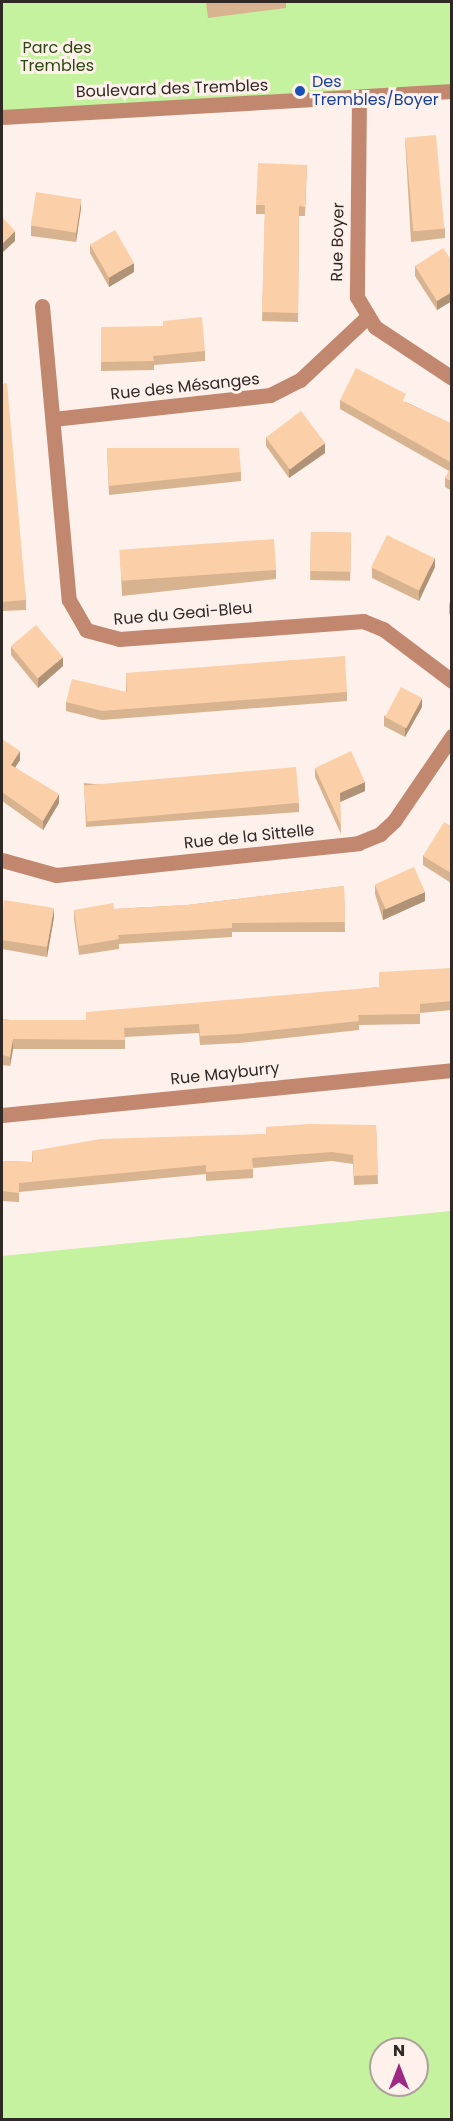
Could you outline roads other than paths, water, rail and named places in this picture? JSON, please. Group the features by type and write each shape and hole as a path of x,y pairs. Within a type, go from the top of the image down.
{"street":[{"name":"Boulevard des Trembles","path":"2,117 452,91"},
{"name":"Rue Boyer","path":"359,97 354,277 366,318"},
{"name":"Rue du Geai-Bleu","path":"42,306 69,600 86,630 119,639 363,621 383,628 452,681"},
{"path":"366,318 452,378"},
{"name":"Rue des Mésanges","path":"53,419 270,395 300,380 366,318"},
{"name":"Rue de la Sittelle","path":"2,860 56,875 358,843 380,834 394,821 452,736"},
{"name":"Rue Mayburry","path":"2,1115 452,1070"}],"place":[{"name":"Des Trembles/Boyer","path":"300,91"}],"park label":[{"name":"Parc des Trembles","path":"57,57"}]}
